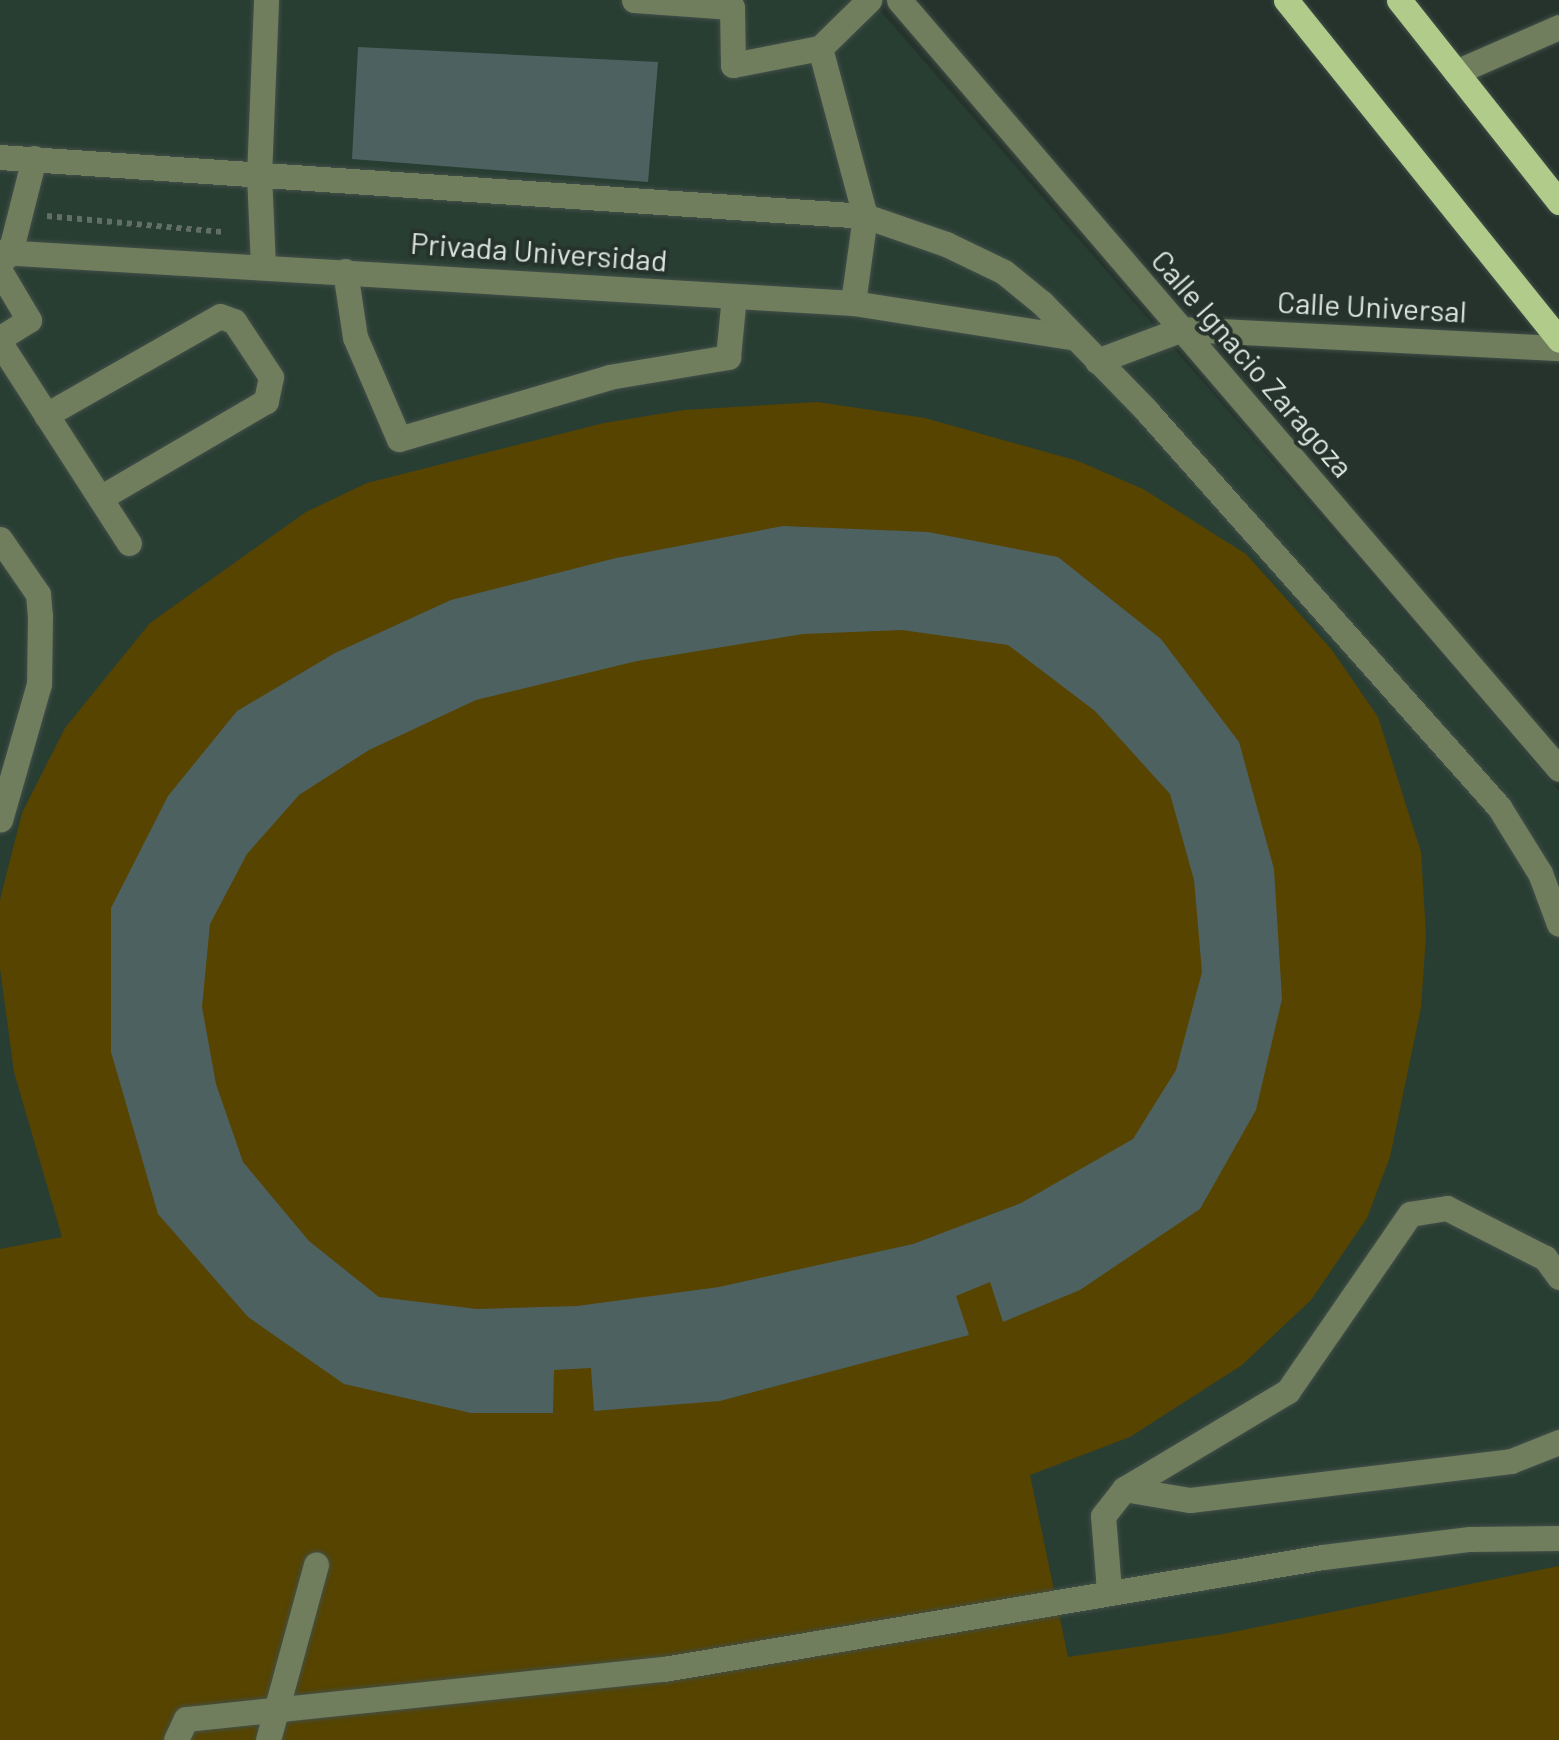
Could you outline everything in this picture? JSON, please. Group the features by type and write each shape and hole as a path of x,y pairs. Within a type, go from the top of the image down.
{"main road":[{"path":"1286,0 1559,340"},
{"path":"1399,0 1559,202"}],"street":[{"path":"263,266 259,176 266,0"},
{"path":"634,0 731,4 733,66 820,48 869,0"},
{"name":"Calle Ignacio Zaragoza","path":"899,0 1559,769"},
{"path":"1456,72 1559,27"},
{"path":"820,48 865,216 853,303"},
{"name":"Privada Universidad","path":"0,157 865,216 946,244 1004,272 1097,361 1499,806 1540,873 1559,924"},
{"path":"34,158 3,260 29,320 0,340 129,543"},
{"name":"Privada Universidad","path":"3,260 263,266 853,303 1071,337"},
{"path":"346,272 356,337 400,438 609,377 728,356 734,296"},
{"path":"46,415 220,316 234,321 271,377 266,401 100,498"},
{"path":"1097,361 1182,329"},
{"name":"Calle Universal","path":"1182,329 1559,348"},
{"path":"0,539 38,594 40,616 39,684 0,820"},
{"path":"1109,1590 1103,1516 1124,1489 1288,1391 1358,1296 1410,1214 1446,1208 1552,1268"},
{"path":"1124,1489 1190,1500 1469,1468 1512,1461 1559,1442"},
{"path":"176,1740 186,1719 664,1669 1109,1590 1470,1539 1559,1538"},
{"path":"268,1740 316,1564"}],"shaded area":[{"path":"0,0 871,0 1559,791 1559,1740 0,1740"},
{"path":"817,402 925,418 1078,461 1143,489 1246,554 1332,650 1378,717 1421,852 1426,935 1421,1008 1390,1157 1367,1218 1311,1300 1242,1365 1130,1437 1030,1475 1068,1657 1223,1634 1559,1566 1559,1740 0,1740 0,1249 62,1237 14,1072 0,968 0,900 22,813 65,728 150,623 306,512 367,483 604,423 684,410"}],"building":[{"path":"358,47 658,62 648,182 352,159"},
{"path":"783,526 928,532 1058,557 1161,639 1239,742 1274,869 1282,999 1256,1110 1200,1209 1080,1290 1003,1322 990,1282 956,1296 969,1335 720,1401 594,1411 591,1368 554,1370 553,1413 471,1413 344,1384 248,1317 158,1214 111,1052 111,908 168,796 237,711 335,653 451,600 616,558","holes":["902,630 1008,645 1095,711 1170,794 1194,880 1202,972 1176,1070 1133,1139 1021,1203 913,1244 719,1287 577,1306 477,1309 379,1297 309,1241 243,1162 216,1084 202,1007 210,924 247,854 299,795 369,750 476,700 637,661 803,634"]}]}
